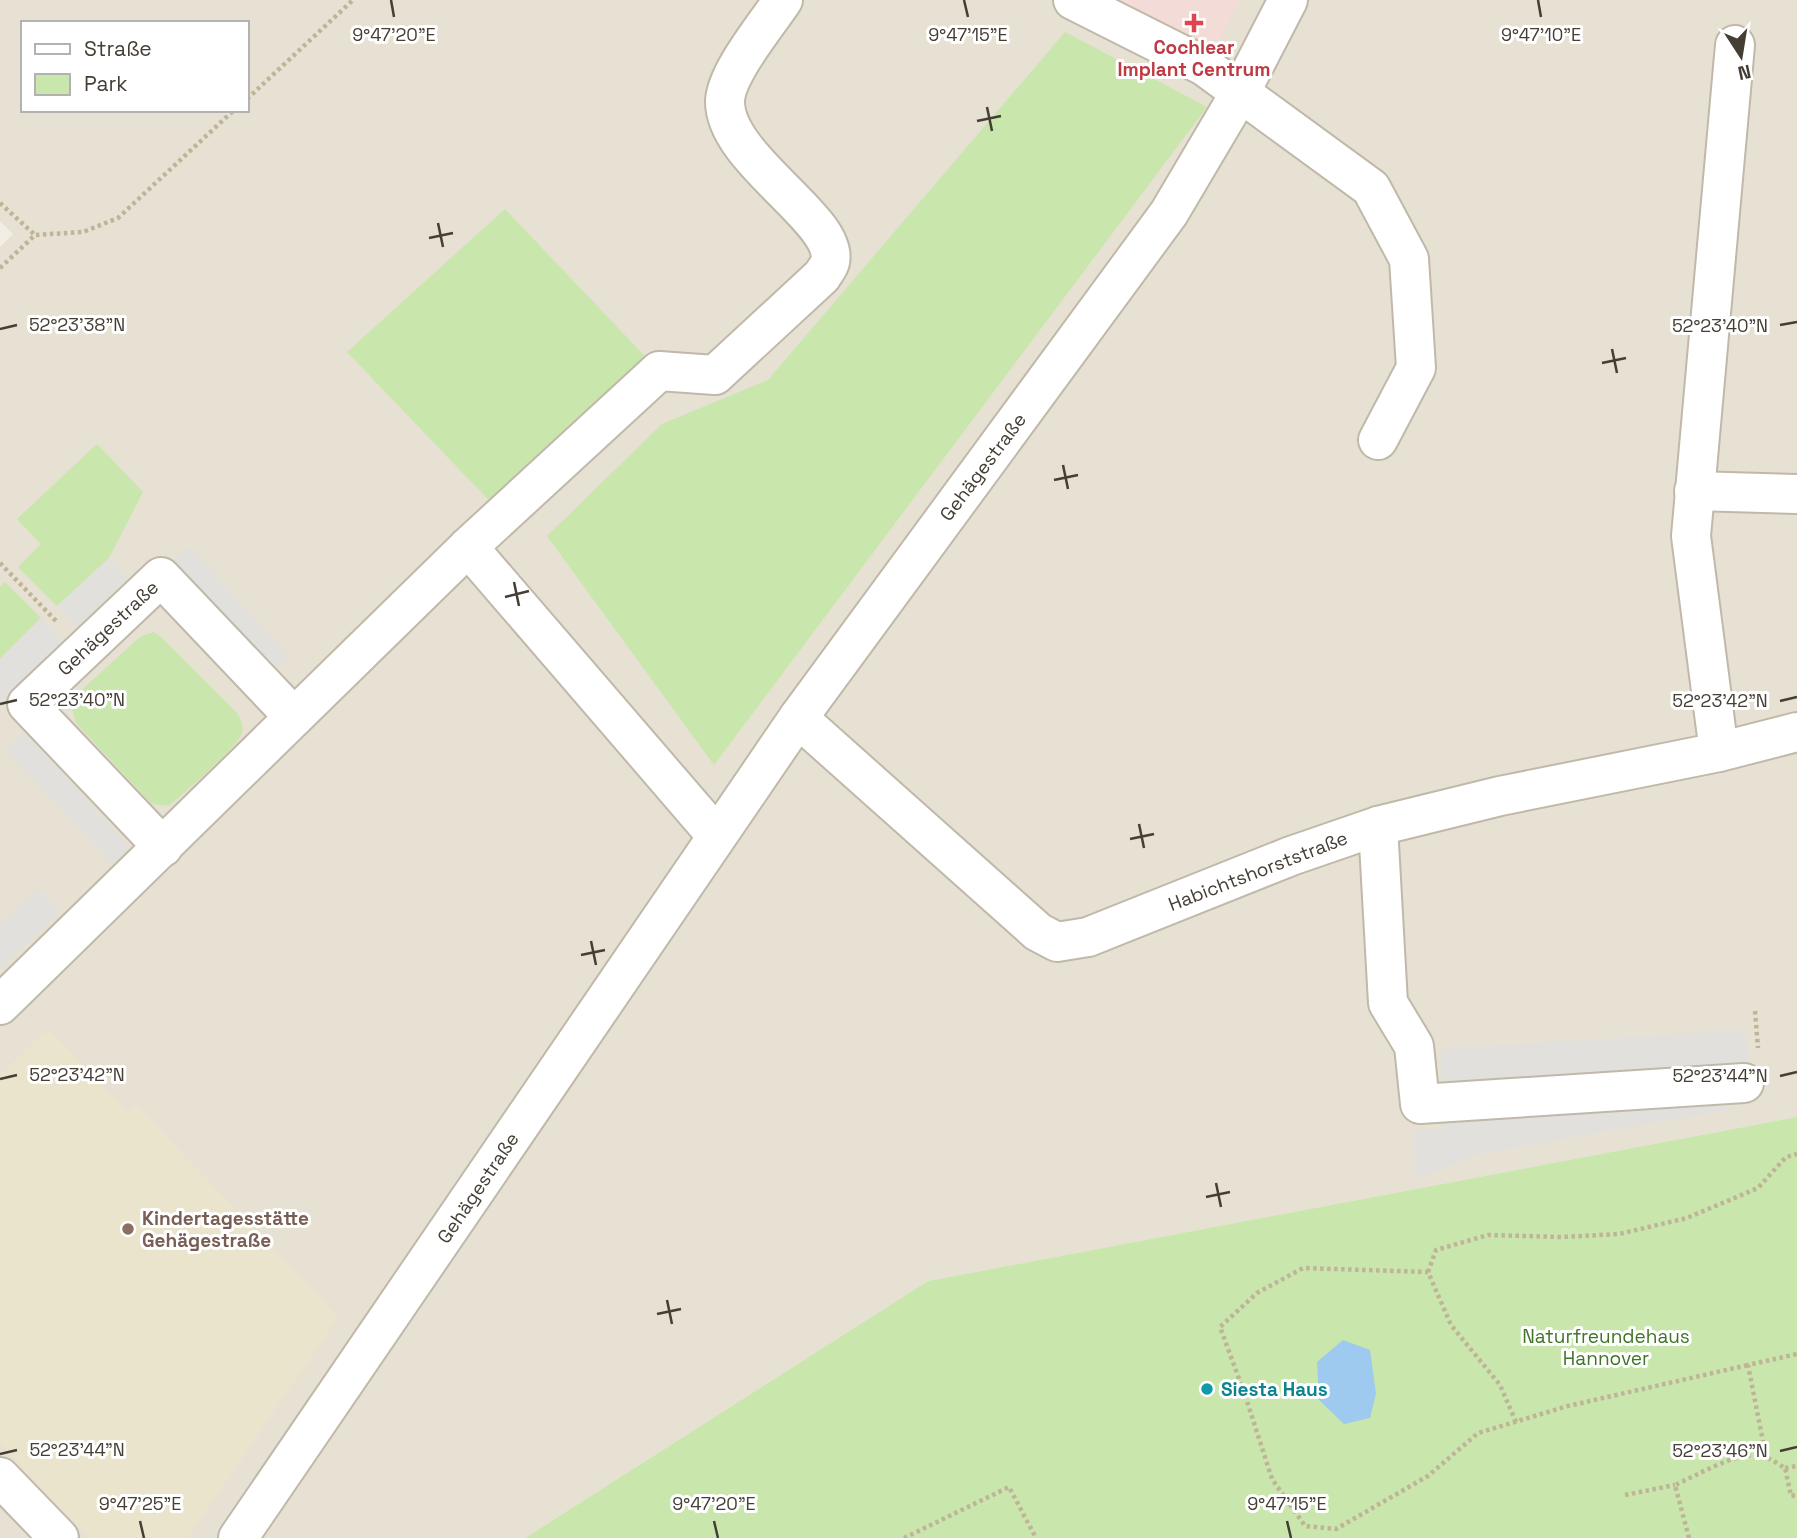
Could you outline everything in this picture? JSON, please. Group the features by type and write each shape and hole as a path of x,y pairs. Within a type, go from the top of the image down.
{"street":[{"path":"0,1005 468,547 659,371 715,375 822,276 830,262 828,245 818,228 740,144 729,121 725,100 733,75 783,0"},
{"path":"1073,0 1204,66 1371,188 1409,259 1416,368 1378,440"},
{"name":"Gehägestraße","path":"237,1538 798,718 1169,213 1240,93 1289,0"},
{"path":"1719,752 1691,536 1735,45"},
{"path":"1694,491 1797,494"},
{"path":"468,547 716,835"},
{"name":"Gehägestraße","path":"163,847 27,704 161,577 294,717"},
{"name":"Habichtshorststraße","path":"798,718 1038,932 1057,942 1088,937 1291,856 1378,826 1500,796 1719,752 1797,732"},
{"path":"1378,826 1388,1003 1413,1046 1420,1104 1744,1083"},
{"path":"0,1477 59,1538"}],"path":[{"path":"248,98 353,0"},
{"path":"0,268 35,235 83,232 118,218 232,112"},
{"path":"0,203 35,235"},
{"path":"0,563 84,650"},
{"path":"1755,1011 1756,1024"},
{"path":"1516,1422 1500,1385 1451,1325 1428,1272 1436,1250 1488,1235 1562,1237 1619,1234 1687,1218 1758,1188 1786,1157 1797,1154"},
{"path":"1428,1272 1304,1268 1257,1293 1220,1327 1272,1479 1305,1526 1336,1529 1428,1476 1478,1433 1568,1406 1797,1354"},
{"path":"1748,1366 1766,1457"},
{"path":"1625,1495 1675,1485 1750,1454 1766,1457 1785,1468 1797,1466"},
{"path":"1785,1468 1791,1496 1797,1495"},
{"path":"1675,1485 1689,1538"},
{"path":"904,1538 1009,1488 1036,1538"}],"shaded area":[{"path":"0,0 1797,0 1797,1117 928,1281 525,1538 0,1538 0,247 13,234 0,221"},
{"name":"Cochlear Implant Centrum","path":"1104,0 1240,0 1216,47"},
{"path":"189,547 289,656 271,673 170,564"},
{"path":"109,558 128,578 77,627 57,606"},
{"path":"41,618 64,642 0,704 0,659"},
{"path":"25,732 130,847 112,864 6,749"},
{"path":"38,888 60,911 0,968 0,925"},
{"name":"Kindertagesstätte Gehägestraße","path":"48,1029 129,1113 137,1106 338,1317 188,1538 89,1538 0,1443 0,1075"},
{"path":"1746,1030 1749,1066 1731,1096 1731,1109 1476,1155 1416,1179 1413,1130 1445,1128 1441,1049"}],"green space":[{"path":"1065,32 1207,107 714,765 547,536 662,424 768,380"},
{"path":"505,209 659,371 502,514 347,352"},
{"path":"97,444 143,492 109,558 57,606 18,567 41,544 17,519"},
{"path":"5,582 41,618 0,659 0,587"},
{"path":"153,632 236,712 243,727 240,737 228,752 168,806 152,804 146,798 76,723 71,704 74,697 140,637"},
{"name":"Naturfreundehaus Hannover","path":"1797,1117 1797,1538 525,1538 928,1281"}],"water":[{"path":"1343,1340 1370,1350 1376,1394 1370,1418 1344,1424 1319,1400 1317,1362"}],"place":[{"name":"Cochlear Implant Centrum","path":"1194,23"},
{"name":"Kindertagesstätte Gehägestraße","path":"128,1229"},
{"name":"Siesta Haus","path":"1207,1389"}]}
